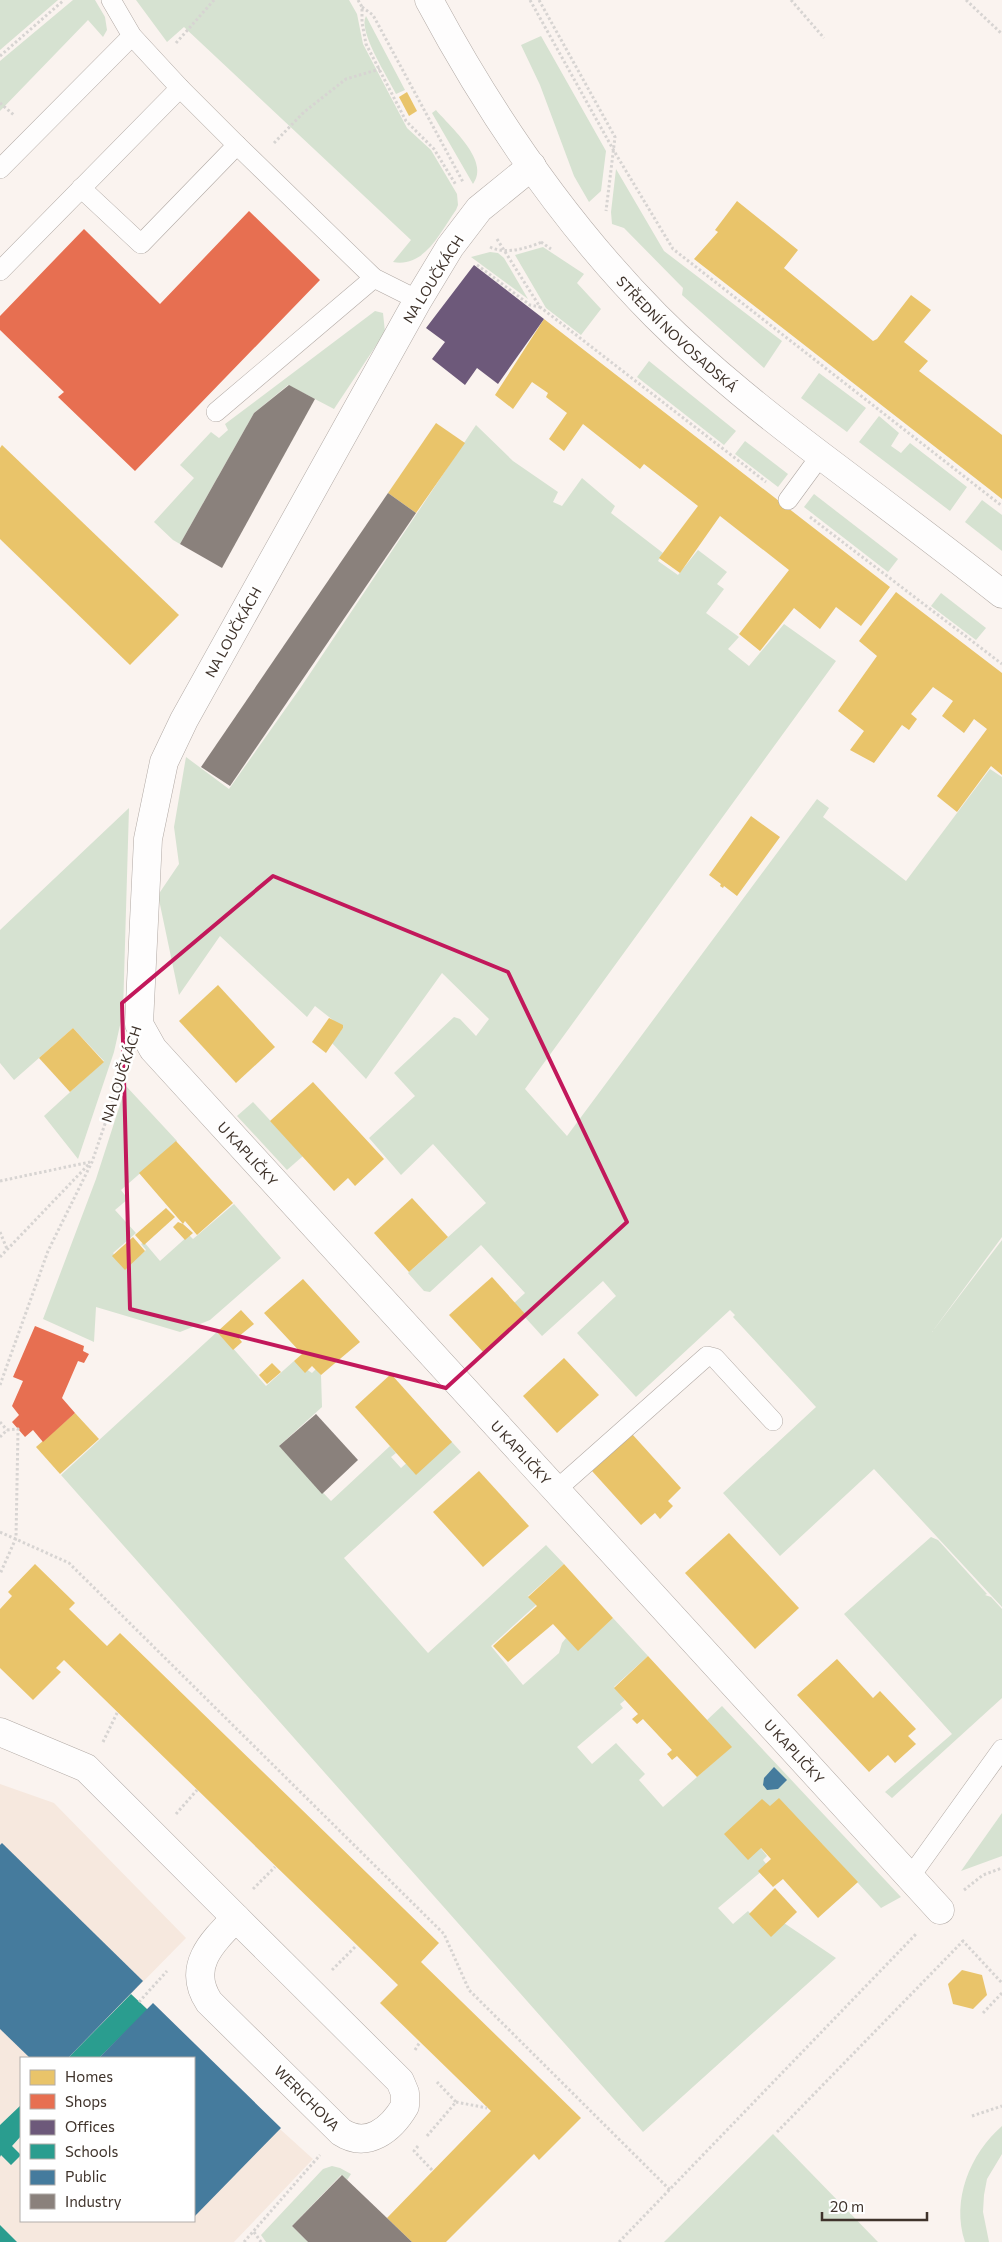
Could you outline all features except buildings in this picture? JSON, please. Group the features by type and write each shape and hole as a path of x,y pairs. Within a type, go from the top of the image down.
{"street":[{"name":"STŘEDNÍ NOVOSADSKÁ","path":"429,0 495,110 532,166 595,249 657,317 715,371 1002,594"},
{"name":"NA LOUČKÁCH","path":"139,1024 148,839 164,762 184,720 418,300 450,247 479,210 532,166"},
{"name":"U KAPLIČKY","path":"139,1024 153,1049 940,1910"},
{"name":"WERICHOVA","path":"0,1732 86,1768 400,2081 405,2093 405,2106 383,2132 366,2140 356,2140 341,2132 209,2002 202,1991 200,1966 219,1936 236,1918"}],"lane":[{"path":"111,0 132,36 180,88 237,145 374,278 418,300"},
{"path":"0,169 132,36"},
{"path":"0,271 180,88"},
{"path":"81,188 140,244 237,145"},
{"path":"216,412 374,278"},
{"path":"788,500 821,455"},
{"path":"556,1490 707,1356 715,1358 773,1421"},
{"path":"910,1877 1002,1749"}],"path":[{"path":"0,56 64,0"},
{"path":"157,63 214,0"},
{"path":"358,0 362,7 373,16 464,183"},
{"path":"530,0 614,151 673,249 1002,506"},
{"path":"539,0 615,138 606,212"},
{"path":"791,0 824,38"},
{"path":"966,0 1002,34"},
{"path":"362,7 362,22 366,44 406,121 434,149 458,191"},
{"path":"270,147 304,112 346,79 380,69"},
{"path":"493,232 540,307 1002,664"},
{"path":"504,250 522,248 542,242"},
{"path":"470,259 530,305 540,307"},
{"name":"NA LOUČKÁCH","path":"0,1385 48,1250 92,1162 139,1024"},
{"path":"0,1181 92,1162"},
{"path":"0,1257 92,1162"},
{"path":"0,1232 8,1250"},
{"path":"0,1422 7,1430"},
{"path":"0,1436 7,1430 18,1429 16,1538 0,1574"},
{"path":"0,1532 69,1563 444,1934 470,1990 670,2190"},
{"path":"250,1892 275,1867"},
{"path":"619,2242 940,1910 983,1874 1002,1868"},
{"path":"776,2132 963,1941 1002,1983"},
{"path":"983,2013 1002,1993"},
{"path":"456,2102 487,2108"},
{"path":"972,2116 1002,2106"},
{"path":"244,2242 326,2148"},
{"path":"254,2232 261,2242"}],"highlighted area":[{"path":"273,876 508,972 627,1222 446,1388 130,1309 122,1003"}],"shaded area":[{"path":"0,1784 54,1803 186,1938 131,1994 313,2159 234,2242 0,2242"}],"green space":[{"path":"0,0 58,0 0,50"},
{"path":"73,0 95,0 105,17 107,30 103,37 88,20 0,111 0,61"},
{"path":"136,0 349,0 357,14 363,44 407,128 431,150 457,194 458,205 456,210 431,246 414,260 393,262 411,240 184,27 167,42"},
{"path":"366,16 405,90 396,94 381,66 366,32 364,23"},
{"path":"541,36 606,151 601,191 589,202 574,176 540,85 521,45"},
{"path":"436,110 459,135 473,155 477,165 477,175 473,184 432,113"},
{"path":"616,169 664,251 782,341 764,368 682,295 683,288 624,228 612,224 611,212"},
{"path":"543,247 584,274 577,283 601,309 581,335 546,308 515,255"},
{"path":"490,252 498,253 504,258 528,299 471,257"},
{"path":"375,311 383,313 385,332 334,409 288,385 254,413 180,544 154,522 194,478 180,465 211,432 219,438 228,430 225,424"},
{"path":"649,361 736,431 724,445 637,377"},
{"path":"819,373 866,408 847,432 801,398"},
{"path":"879,416 899,433 891,446 901,453 910,443 967,487 950,511 859,442"},
{"path":"476,425 513,461 558,492 553,502 562,506 582,478 615,506 611,513 663,553 658,561 678,575 698,550 727,572 717,584 724,589 706,613 739,637 728,649 749,666 784,624 836,661 525,1089 567,1136 817,799 829,808 823,817 906,881 990,769 1002,777 1002,1237 932,1332 1002,1240 1002,1607 874,1469 780,1556 723,1493 816,1407 733,1317 735,1315 730,1310 636,1397 577,1333 616,1296 603,1281 542,1336 513,1304 525,1293 481,1245 430,1292 424,1291 408,1273 486,1203 433,1144 401,1175 369,1138 415,1096 394,1073 454,1017 460,1019 476,1036 489,1019 442,973 366,1079 332,1043 343,1028 315,1006 307,1017 220,936 179,995 158,895 179,864 174,827 186,757 229,789 301,687"},
{"path":"745,441 788,474 778,487 735,454"},
{"path":"814,494 898,559 888,572 804,507"},
{"path":"982,500 1002,515 1002,551 965,522"},
{"path":"941,593 986,628 976,640 931,606"},
{"path":"129,808 123,1012 114,1052 78,1159 44,1116 104,1061 73,1028 14,1080 0,1063 0,930"},
{"path":"126,1086 177,1141 121,1190 128,1199 115,1210 136,1233 113,1253 125,1268 146,1250 141,1244 144,1242 160,1261 189,1235 193,1239 234,1204 281,1258 210,1320 180,1332 96,1307 94,1342 43,1319 96,1179"},
{"path":"253,1102 303,1156 287,1170 237,1116"},
{"path":"218,1331 266,1386 294,1361 312,1373 316,1369 321,1375 322,1407 279,1446 331,1501 390,1446 396,1453 391,1457 401,1468 442,1431 461,1452 344,1558 428,1653 546,1545 564,1564 528,1596 536,1605 491,1646 523,1685 559,1653 562,1643 566,1638 578,1650 613,1618 648,1656 614,1687 625,1700 620,1704 623,1708 577,1747 592,1764 616,1743 645,1774 639,1780 663,1807 731,1747 707,1720 722,1706 901,1897 881,1908 822,1844 759,1846 767,1856 763,1860 768,1866 718,1908 733,1924 748,1911 770,1935 784,1923 836,1958 643,2132 61,1475"},
{"path":"931,1537 938,1540 987,1594 985,1595 991,1597 1002,1609 1002,1698 892,1798 885,1792 952,1734 844,1614"},
{"path":"1002,1813 1002,1856 961,1871"},
{"path":"1002,2126 1002,2154 987,2179 984,2195 983,2212 989,2242 965,2242 960,2210 966,2179 981,2150"},
{"path":"773,2134 878,2242 664,2242"},
{"path":"332,2166 351,2174 347,2180 341,2175 292,2226 308,2242 266,2242 261,2235 323,2169"}]}
